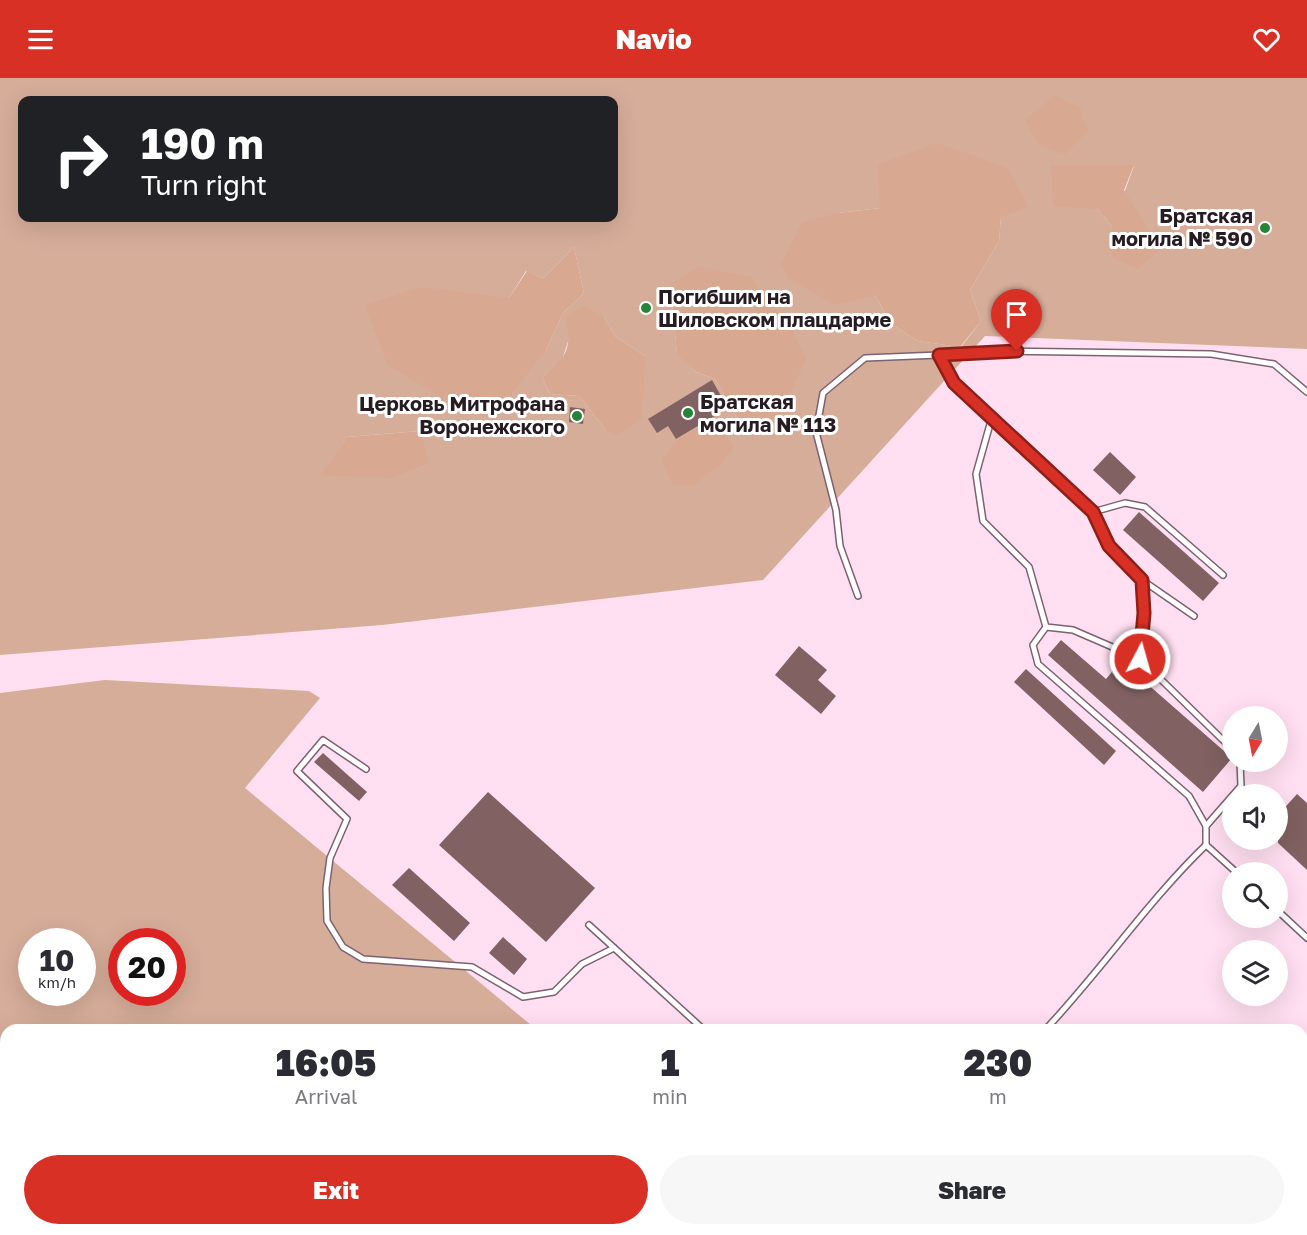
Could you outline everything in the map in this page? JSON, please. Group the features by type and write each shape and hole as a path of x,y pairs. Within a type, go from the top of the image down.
{"lane":[{"path":"858,596 840,546 836,510 816,432 823,393 865,358 994,351 1212,354 1274,364 1307,392"},
{"path":"939,355 954,383 1093,512 1109,546 1142,580 1194,616"},
{"path":"993,417 976,474 983,521 1029,567 1046,627"},
{"path":"1093,512 1125,503 1145,507 1223,576"},
{"path":"1140,659 1144,613 1142,580"},
{"path":"1046,627 1073,630 1140,659 1222,739"},
{"path":"1046,627 1033,645 1038,664 1189,796 1206,826 1206,845 1179,871 1084,989 1052,1024"},
{"path":"366,769 322,740 297,771 347,819 330,858 326,888 327,921 343,947 363,959 472,968 523,998 554,992 582,964 614,948"},
{"path":"1206,826 1241,786 1240,772"},
{"path":"1206,845 1225,862"},
{"path":"1288,920 1307,938"},
{"path":"589,926 697,1024"}],"shaded area":[{"path":"0,78 1307,78 1307,349 985,336 763,580 382,625 0,655","holes":["1134,166 1112,226 1097,209","880,208 1001,217 999,241 970,290 981,321 961,347 918,341 891,324 875,295 838,213","574,247 584,293 563,313 546,350 509,298 526,271 543,278","670,284 745,431 715,379 696,372 677,353","604,317 615,336 645,356 606,430 579,396 550,394 542,377 561,363 570,335","420,431 322,475 347,437"]},
{"path":"1055,96 1080,108 1088,131 1065,154 1040,146 1025,120"},
{"path":"937,143 1008,168 1028,207 1001,217 999,241 970,290 981,321 960,347 918,341 891,324 875,295 835,305 788,278 781,265 802,222 838,213 880,208 877,165"},
{"path":"1051,165 1134,165 1124,190 1160,249 1137,269 1112,257 1112,226 1097,209 1053,206"},
{"path":"574,247 584,293 563,313 546,350 516,388 488,417 468,412 388,366 365,305 422,287 509,298 527,271 543,278"},
{"path":"699,267 751,277 791,329 806,359 782,411 754,437 745,431 715,379 696,372 677,354 670,284"},
{"path":"582,305 604,317 615,336 645,356 642,418 618,435 606,430 579,396 550,394 542,377 556,365 565,353 568,338 565,320"},
{"path":"711,420 734,447 723,462 693,485 674,486 661,460 678,440"},
{"path":"420,431 429,463 390,478 321,475 347,437"},
{"path":"105,680 309,691 320,698 245,788 530,1024 0,1024 0,693"}],"building":[{"name":"Братская могила № 113","path":"712,380 728,408 676,439 668,426 657,433 648,419"},
{"name":"Церковь Митрофана Воронежского","path":"570,407 585,409 583,424 569,422"},
{"path":"1110,452 1136,477 1120,495 1093,470"},
{"path":"1139,512 1219,583 1203,601 1123,530"},
{"path":"1061,640 1106,679 1121,661 1222,749 1222,770 1203,792 1048,655"},
{"path":"799,646 827,670 818,680 836,696 821,714 775,675"},
{"path":"1026,669 1116,751 1104,765 1014,682"},
{"path":"323,753 367,792 359,801 314,762"},
{"path":"488,792 595,888 546,942 439,845"},
{"path":"1297,794 1307,803 1307,870 1286,850 1288,850 1288,804"},
{"path":"409,868 470,923 454,941 392,885"},
{"path":"503,937 527,959 514,975 489,953"}],"place":[{"name":"Братская могила № 590","path":"1265,228"},
{"name":"Погибшим на Шиловском плацдарме","path":"646,308"},
{"name":"Братская могила № 113","path":"688,413"},
{"name":"Церковь Митрофана Воронежского","path":"577,416"}],"route":[{"path":"1017,351 939,355 954,383 1093,512 1109,546 1142,580 1144,613 1140,659"}]}
